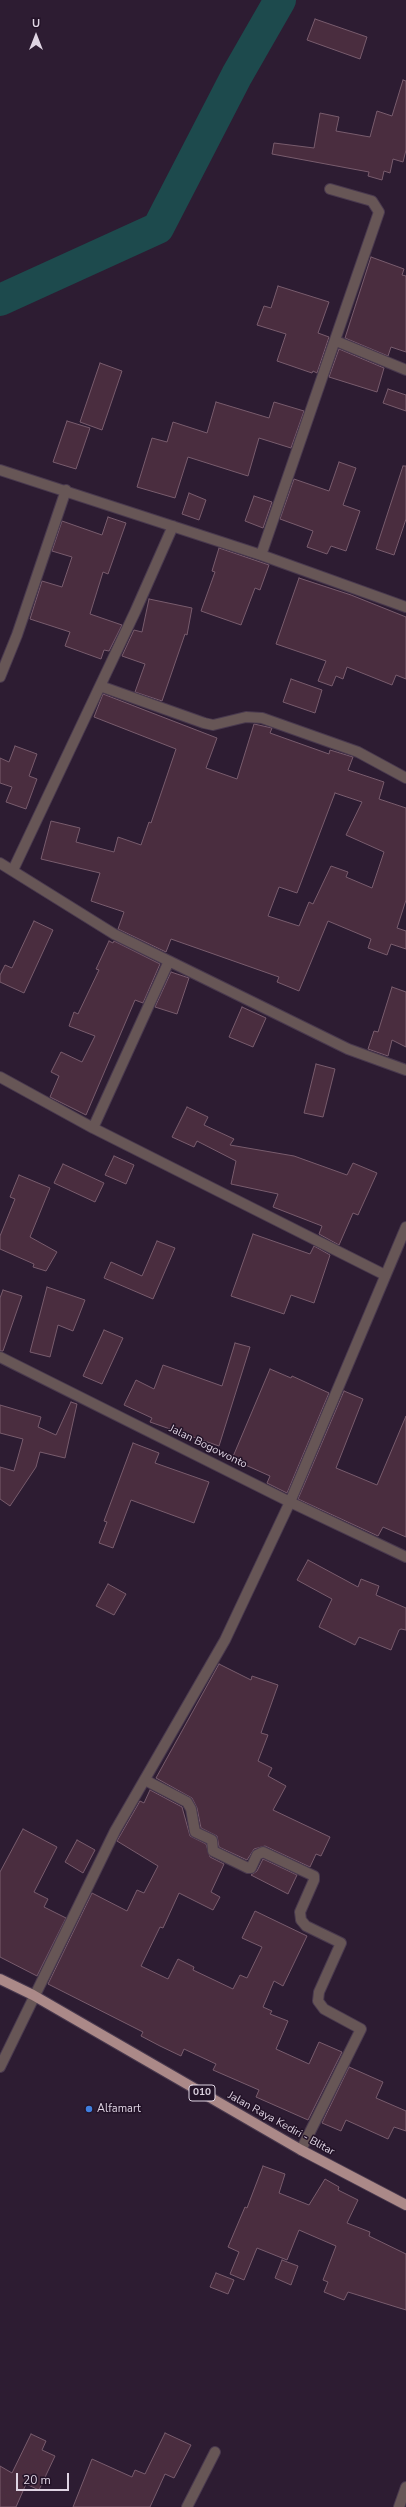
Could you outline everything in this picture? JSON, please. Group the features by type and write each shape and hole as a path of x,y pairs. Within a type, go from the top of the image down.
{"main road":[{"name":"Jalan Raya Kediri - Blitar","path":"0,1979 33,1995 301,2150 406,2205"}],"street":[{"path":"261,555 336,341 379,212 377,205 372,201 330,189"},
{"path":"336,341 406,370"},
{"path":"0,470 66,490 261,555 406,607"},
{"path":"0,677 17,635 66,490"},
{"path":"13,870 100,686 172,526"},
{"path":"100,686 213,725 246,717 262,718 358,752 406,778"},
{"path":"0,862 114,934 348,1049 406,1070"},
{"path":"92,1128 169,961"},
{"path":"0,1077 92,1128 385,1275"},
{"path":"0,2067 33,1995 115,1831 225,1640 290,1502 406,1227"},
{"name":"Jalan Bogowonto","path":"0,1357 290,1502 406,1557"},
{"path":"145,1780 187,1802 192,1809 195,1832 212,1840 213,1851 248,1868 251,1868 257,1854 263,1852 314,1876 314,1880 300,1912 301,1920 306,1926 341,1943 319,1992 318,2001 324,2009 361,2029 301,2150"},
{"path":"187,2507 214,2452"},
{"path":"399,2507 406,2487"}],"building":[{"path":"315,19 367,37 360,59 307,40"},
{"path":"403,80 406,81 406,150 403,162 393,159 390,173 384,171 382,180 368,176 369,172 272,154 274,143 314,148 320,113 339,117 336,131 370,137 377,111 392,116"},
{"path":"371,257 404,269 402,275 406,276 406,352 391,347 388,356 345,338"},
{"path":"278,286 329,302 318,333 329,337 317,373 313,371 312,373 277,361 286,334 257,325 264,306 271,308"},
{"path":"339,349 384,368 377,392 329,377"},
{"path":"100,363 122,371 102,430 80,422"},
{"path":"388,389 406,395 406,411 383,403"},
{"path":"216,402 269,418 274,402 304,411 291,448 259,438 248,476 188,457 175,498 137,487 152,438 167,442 173,422 207,433"},
{"path":"67,421 90,428 76,469 53,462"},
{"path":"339,462 356,468 343,505 360,511 346,551 331,546 327,554 307,547 313,531 280,519 294,479 329,491"},
{"path":"403,466 406,466 406,519 394,555 376,549"},
{"path":"189,493 206,500 199,520 182,514"},
{"path":"254,496 272,502 263,528 245,521"},
{"path":"108,517 126,523 108,574 103,572 90,614 122,625 109,651 104,650 101,659 65,646 70,632 30,619 42,581 62,587 72,557 52,551 62,521 102,535"},
{"path":"219,548 269,565 260,590 255,588 241,625 201,611 215,572 212,571"},
{"path":"299,578 351,595 406,617 406,679 396,675 392,685 347,667 343,679 336,676 332,686 318,681 326,661 276,644"},
{"path":"149,599 192,608 187,635 185,634 162,701 135,692 145,664 122,656 134,630 142,632"},
{"path":"291,679 322,690 315,713 283,702"},
{"path":"103,694 217,738 206,768 237,779 254,724 272,728 270,733 329,754 330,750 353,757 348,770 384,782 379,799 406,808 406,900 397,928 406,931 406,949 391,944 387,955 368,948 371,939 328,921 299,991 277,982 279,977 171,939 166,952 118,929 124,912 91,901 100,873 41,859 51,821 80,828 76,842 114,852 118,837 141,845 149,822 151,823 176,749 94,717","holes":["335,793 362,802 346,835 384,852 372,888 346,877 348,872 331,866 313,904 309,902 299,926 268,916 279,887 297,893"]},
{"path":"15,746 37,754 29,776 37,779 26,809 6,802 12,787 0,783 0,758 9,762"},
{"path":"34,921 53,930 24,993 0,982 0,975 5,965 12,968"},
{"path":"109,941 113,943 114,941 160,964 143,1003 135,1000 86,1115 50,1097 59,1076 51,1072 61,1052 82,1062 95,1036 69,1026 74,1012 78,1014 99,970 96,969"},
{"path":"171,972 189,978 177,1014 155,1007"},
{"path":"392,987 406,992 406,1047 392,1040 388,1056 368,1049 374,1031 378,1032"},
{"path":"242,1007 266,1018 253,1047 229,1037"},
{"path":"316,1064 335,1069 323,1117 304,1113"},
{"path":"187,1107 208,1117 204,1125 234,1139 230,1145 294,1156 347,1175 353,1163 377,1173 358,1215 353,1213 339,1245 319,1234 322,1226 273,1207 278,1194 231,1184 236,1161 197,1141 194,1147 172,1137"},
{"path":"114,1156 134,1165 126,1184 105,1175"},
{"path":"63,1164 104,1183 95,1202 54,1183"},
{"path":"19,1175 50,1188 30,1237 57,1252 46,1271 33,1267 34,1264 0,1249 0,1236 15,1199 10,1197"},
{"path":"253,1234 310,1254 314,1246 330,1255 314,1303 291,1295 284,1314 231,1296"},
{"path":"157,1241 175,1248 153,1299 104,1278 111,1262 142,1276"},
{"path":"47,1287 85,1300 73,1331 58,1325 50,1357 30,1352"},
{"path":"3,1290 22,1296 3,1351 0,1351 0,1298"},
{"path":"104,1330 123,1338 102,1384 83,1376"},
{"path":"235,1343 250,1347 219,1446 150,1422 152,1418 124,1405 136,1380 154,1389 163,1365 222,1386"},
{"path":"270,1369 291,1378 292,1376 329,1393 287,1493 267,1483 270,1476 232,1459"},
{"path":"344,1391 363,1399 336,1468 377,1485 406,1416 406,1537 383,1527 378,1536 298,1499"},
{"path":"71,1402 77,1404 65,1458 40,1452 36,1467 10,1506 0,1499 0,1467 14,1471 23,1439 0,1433 0,1405 41,1417 38,1427 56,1435"},
{"path":"133,1443 159,1453 155,1463 209,1482 194,1523 131,1500 113,1548 99,1543 107,1522 104,1521"},
{"path":"308,1560 358,1587 361,1579 379,1586 376,1595 406,1608 406,1630 399,1630 391,1650 359,1637 355,1645 319,1627 332,1599 297,1580"},
{"path":"108,1584 126,1594 114,1615 96,1606"},
{"path":"219,1664 251,1680 252,1676 278,1685 261,1733 268,1735 258,1761 272,1768 268,1776 286,1786 273,1810 330,1837 321,1856 316,1854 310,1867 265,1846 254,1849 247,1860 219,1847 217,1836 201,1828 197,1808 192,1798 156,1778"},
{"path":"150,1790 182,1807 190,1836 206,1844 210,1857 224,1864 211,1892 220,1897 213,1910 179,1893 163,1928 160,1927 141,1966 168,1979 178,1959 194,1967 193,1970 233,1989 240,1975 247,1978 262,1947 242,1938 255,1911 307,1936 283,1986 274,1981 263,2007 272,2011 270,2014 288,2021 276,2049 309,2064 319,2042 342,2052 308,2120 256,2097 259,2090 213,2070 216,2064 184,2049 181,2056 160,2046 141,2036 143,2032 48,1984 92,1893 127,1911 137,1890 144,1893 158,1866 117,1841 140,1801 144,1803"},
{"path":"23,1829 57,1847 34,1892 48,1899 44,1907 66,1918 37,1976 0,1957 0,1872"},
{"path":"77,1840 95,1850 83,1873 65,1862"},
{"path":"263,1859 297,1875 288,1894 251,1875 257,1871"},
{"path":"349,2067 383,2082 376,2098 406,2111 406,2131 394,2127 388,2139 346,2120 341,2131 322,2123"},
{"path":"263,2166 285,2174 279,2193 309,2205 325,2179 339,2187 338,2190 358,2200 347,2223 370,2232 369,2236 406,2254 406,2310 348,2292 344,2300 324,2292 328,2282 323,2280 336,2246 299,2230 287,2260 257,2248 244,2280 230,2274 239,2252 228,2247 245,2207 247,2208"},
{"path":"282,2260 298,2266 291,2285 275,2278"},
{"path":"216,2273 234,2280 228,2294 210,2287"},
{"path":"165,2433 191,2445 174,2478 165,2474 150,2507 73,2507 92,2459 132,2477 135,2470 145,2474"},
{"path":"31,2434 46,2441 42,2450 55,2456 39,2490 26,2484 16,2507 0,2507 0,2466 12,2473"}],"waterway":[{"path":"0,300 158,228 237,75 280,0"}],"place":[{"name":"Alfamart","path":"89,2109"}]}
